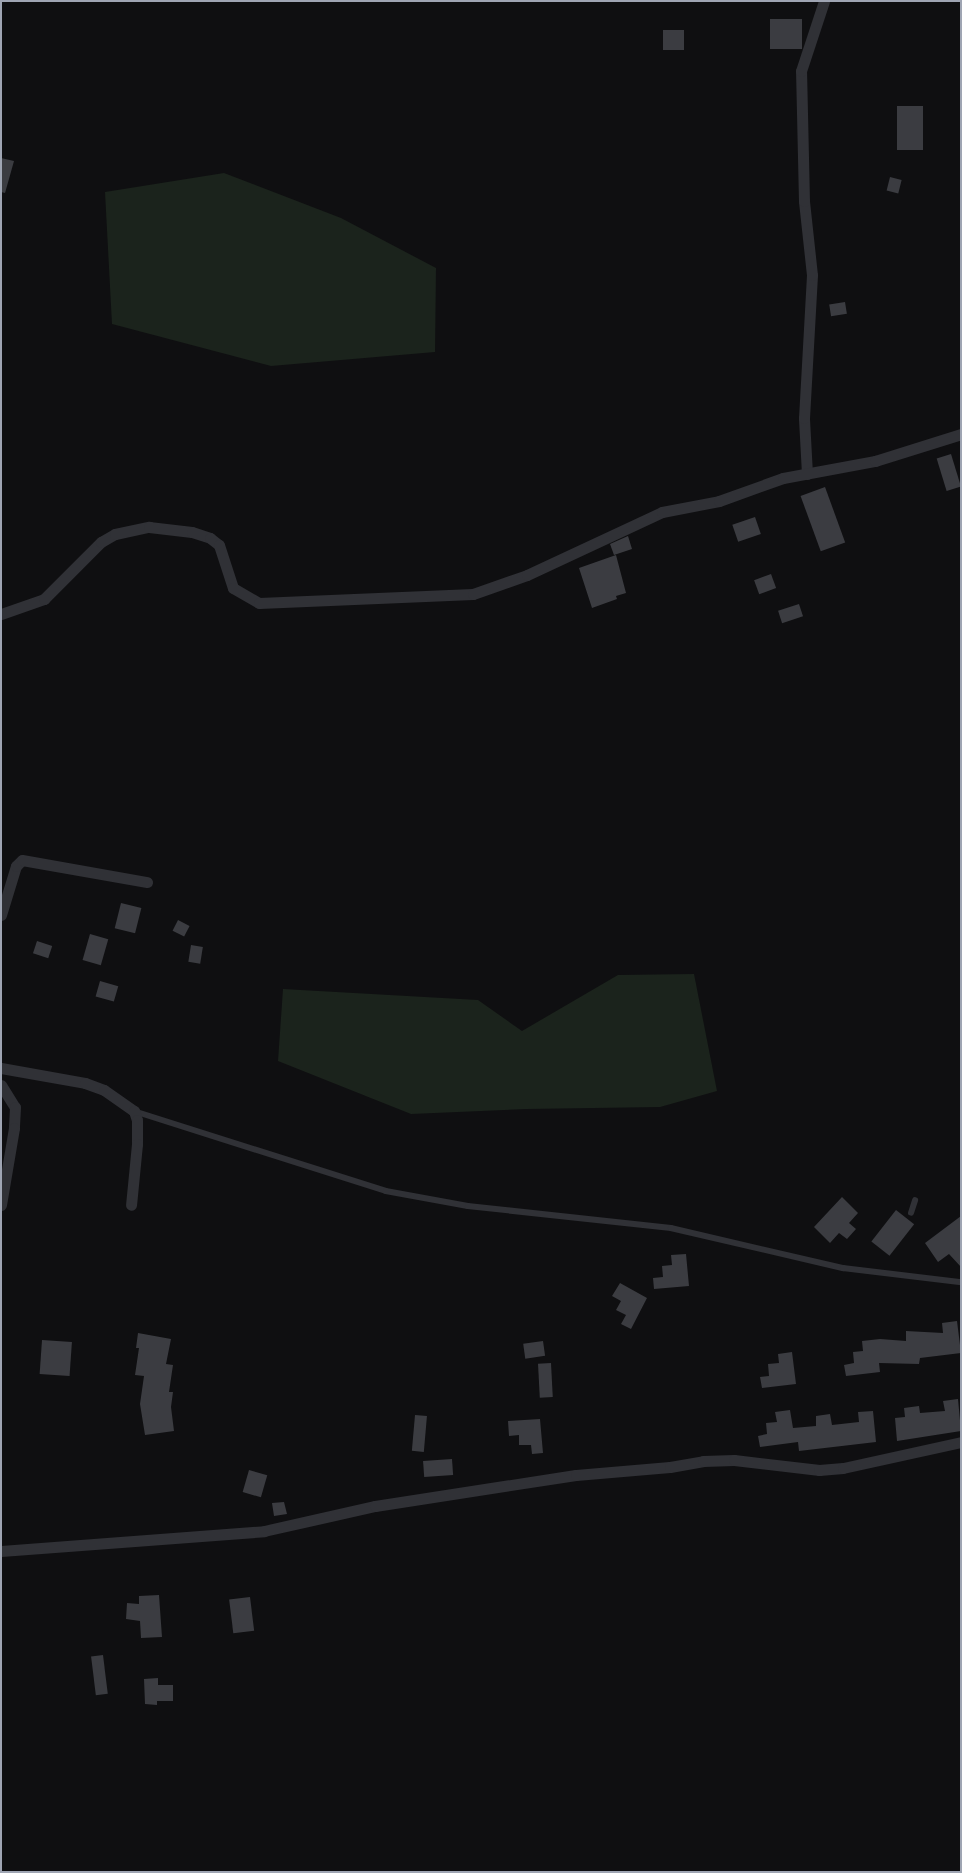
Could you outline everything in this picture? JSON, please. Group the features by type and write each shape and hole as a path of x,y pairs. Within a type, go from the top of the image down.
{"street":[{"path":"807,474 804,418 812,276 804,201 801,71 824,1"},
{"path":"1,614 44,599 101,542 115,534 148,528 192,532 210,538 219,545 233,588 259,603 473,594 528,575 662,512 719,501 783,478 875,461 961,434"},
{"path":"1,915 16,866 22,860 147,882"},
{"path":"1,1068 86,1083 104,1090 134,1111 137,1120 137,1144 131,1205"},
{"path":"1,1085 15,1107 14,1128 1,1205"},
{"path":"1,1551 264,1531 375,1506 576,1476 670,1467 703,1461 734,1460 819,1470 843,1468 961,1442"}],"lane":[{"path":"134,1111 386,1191 468,1206 671,1228 843,1268 961,1282"},
{"path":"911,1213 915,1200"}],"shaded area":[{"path":"224,173 341,218 436,268 435,352 271,366 112,324 105,192"},
{"path":"694,974 717,1091 660,1107 526,1109 411,1114 278,1061 283,989 478,1000 522,1031 618,975"}],"building":[{"path":"770,19 802,19 802,49 770,49"},
{"path":"663,30 684,30 684,50 663,50"},
{"path":"897,106 923,106 923,150 897,150"},
{"path":"1,158 14,161 5,193 1,192"},
{"path":"890,177 902,180 898,193 887,191"},
{"path":"845,302 847,314 831,316 829,305"},
{"path":"951,454 961,487 947,491 937,458"},
{"path":"825,487 845,542 821,551 801,496"},
{"path":"755,517 761,534 738,542 732,525"},
{"path":"628,536 632,549 614,555 610,544"},
{"path":"616,555 626,593 616,596 617,599 592,608 579,568"},
{"path":"771,574 776,588 759,594 754,580"},
{"path":"799,604 803,616 782,623 778,611"},
{"path":"121,903 141,908 135,933 115,928"},
{"path":"178,920 190,926 184,937 173,931"},
{"path":"90,934 108,939 101,965 83,960"},
{"path":"37,941 52,946 48,958 33,953"},
{"path":"191,945 203,947 200,964 188,962"},
{"path":"100,981 118,986 114,1002 96,996"},
{"path":"842,1197 858,1213 849,1223 856,1229 847,1239 839,1233 830,1243 814,1227"},
{"path":"896,1210 914,1224 889,1256 871,1242"},
{"path":"961,1216 961,1267 949,1254 938,1262 925,1243"},
{"path":"686,1254 689,1286 654,1289 653,1278 663,1277 662,1266 672,1265 671,1255"},
{"path":"620,1283 647,1298 631,1329 621,1324 626,1315 616,1310 621,1301 612,1296"},
{"path":"957,1321 961,1353 920,1358 919,1364 879,1363 880,1372 846,1376 844,1365 854,1363 853,1352 863,1351 862,1341 880,1339 906,1341 906,1331 943,1333 942,1323"},
{"path":"138,1333 171,1339 166,1364 173,1365 169,1392 173,1392 171,1407 174,1431 145,1435 140,1404 144,1376 135,1375 139,1348 136,1348"},
{"path":"42,1340 72,1342 70,1376 40,1374"},
{"path":"543,1341 545,1356 525,1359 523,1344"},
{"path":"792,1352 796,1384 762,1388 760,1377 769,1376 768,1364 779,1363 778,1354"},
{"path":"551,1363 553,1397 540,1398 538,1364"},
{"path":"958,1399 961,1431 897,1441 895,1418 905,1417 904,1408 919,1406 920,1413 945,1411 943,1401"},
{"path":"790,1410 793,1428 816,1426 816,1416 830,1414 832,1425 859,1422 858,1412 873,1411 876,1442 799,1451 798,1442 760,1447 758,1436 767,1434 766,1423 777,1422 775,1412"},
{"path":"415,1415 427,1416 424,1452 412,1451"},
{"path":"540,1419 543,1453 532,1454 531,1445 519,1445 519,1435 509,1436 508,1421"},
{"path":"452,1459 453,1475 424,1477 423,1461"},
{"path":"249,1470 267,1475 261,1497 243,1492"},
{"path":"284,1502 287,1514 274,1516 272,1503"},
{"path":"159,1595 162,1637 141,1638 140,1621 126,1619 127,1603 139,1604 139,1596"},
{"path":"250,1597 254,1631 233,1633 229,1600"},
{"path":"103,1655 108,1694 96,1695 91,1656"},
{"path":"158,1678 158,1685 173,1685 173,1701 157,1701 157,1705 145,1704 144,1679"}]}
